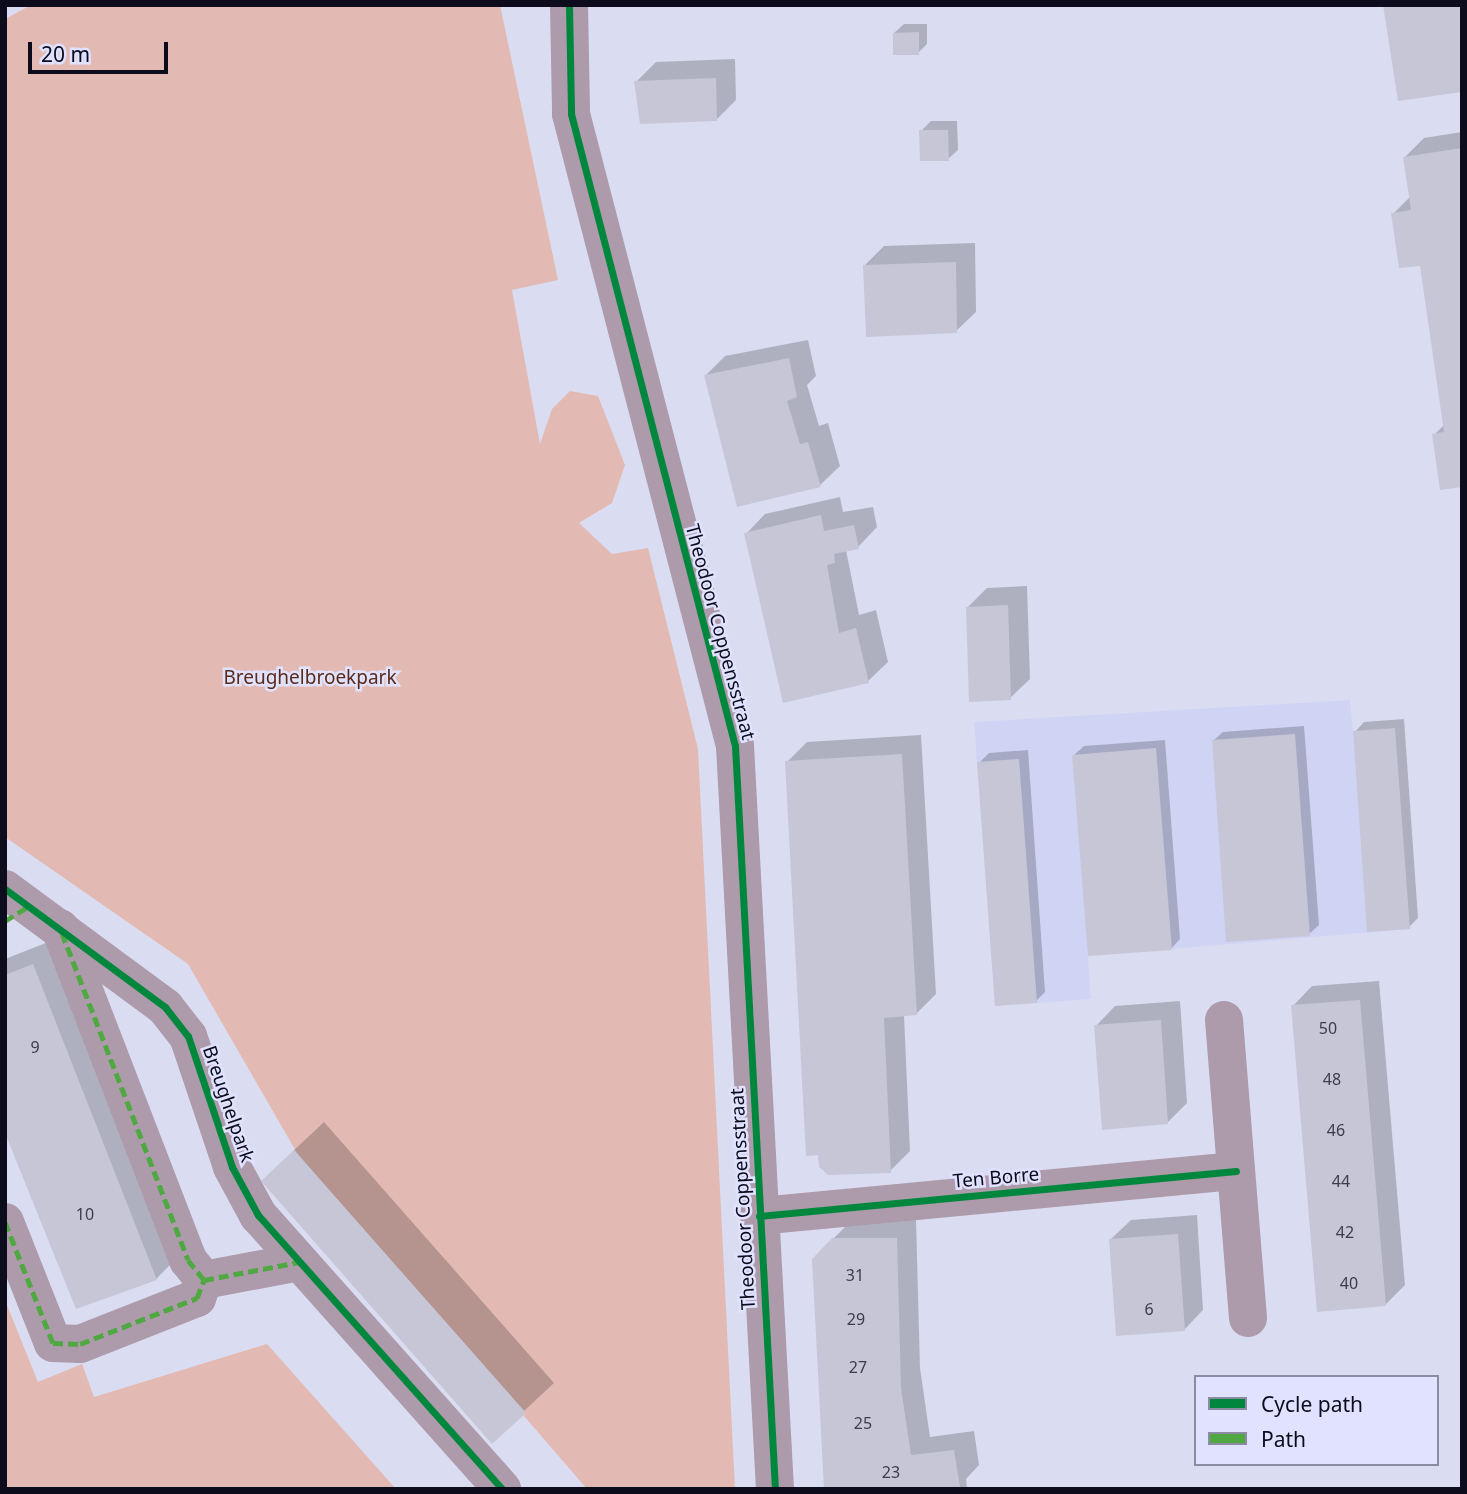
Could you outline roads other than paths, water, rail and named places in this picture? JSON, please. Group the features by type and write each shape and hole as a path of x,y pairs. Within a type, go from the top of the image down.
{"street":[{"name":"Theodoor Coppensstraat","path":"569,5 571,114 735,746 775,1489"},
{"name":"Breughelpark","path":"12,906 60,928 165,1007 188,1036 232,1167 258,1215 502,1489"},
{"path":"60,928 188,1260 204,1280"},
{"path":"1224,1020 1248,1318"},
{"name":"Ten Borre","path":"759,1216 1236,1171"},
{"path":"5,1222 53,1343 80,1344 197,1298 204,1280"},
{"path":"204,1280 299,1262"}],"park label":[{"name":"Breughelbroekpark","path":"310,678"}]}
